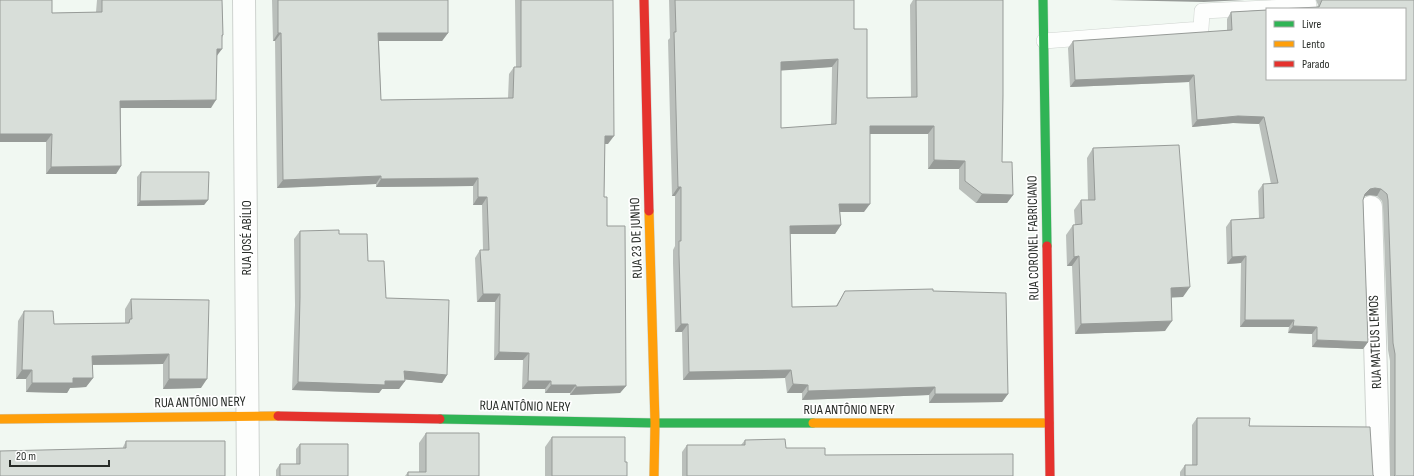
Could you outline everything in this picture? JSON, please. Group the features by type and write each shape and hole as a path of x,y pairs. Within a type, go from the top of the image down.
{"street":[{"name":"RUA JOSÉ ABÍLIO","path":"244,0 248,476"},
{"name":"RUA 23 DE JUNHO","path":"644,0 655,422 654,476"},
{"name":"RUA CORONEL FABRICIANO","path":"1043,0 1050,476"},
{"name":"RUA MATEUS LEMOS","path":"1371,207 1379,476"},
{"name":"RUA ANTÔNIO NERY","path":"0,419 247,415 655,422 1049,423"}],"lane":[{"path":"1266,8 1309,6 1308,0"},
{"path":"1044,41 1200,29 1202,11 1266,8"}],"building":[{"path":"0,0 52,0 52,13 102,12 102,0 222,0 223,35 222,49 217,49 216,100 120,101 121,166 51,167 52,134 0,134"},
{"path":"278,0 448,0 448,33 378,33 381,100 513,98 514,67 521,67 521,0 613,0 614,136 605,136 604,197 607,197 607,226 625,226 626,386 576,387 576,385 551,385 551,381 528,381 529,353 499,352 500,294 483,294 480,250 489,250 487,197 478,197 478,178 381,179 381,176 283,180 281,33 278,33"},
{"path":"675,0 854,0 854,29 867,29 867,98 917,97 916,0 1003,0 1002,162 1012,162 1013,195 982,194 965,181 965,161 934,160 934,126 870,126 870,204 839,204 841,225 790,226 792,307 837,306 845,291 933,289 933,291 1006,293 1008,394 935,394 935,387 808,391 808,385 793,384 791,370 689,372 688,324 681,324 679,241 681,241 681,187 678,187 674,32 676,32","holes":["838,59 836,124 781,128 781,62"]},
{"path":"1322,0 1414,0 1414,476 1394,476 1395,354 1393,343 1387,194 1381,189 1370,189 1365,194 1363,200 1368,342 1317,340 1317,327 1293,326 1294,320 1245,320 1246,256 1232,257 1231,220 1264,218 1263,184 1278,183 1264,117 1238,116 1197,120 1194,75 1075,80 1073,41 1232,30 1231,12 1266,10 1266,80 1406,80 1406,8 1298,8 1319,7"},
{"path":"1179,145 1190,287 1171,288 1172,321 1081,324 1079,256 1074,257 1073,225 1082,224 1081,200 1095,200 1093,148"},
{"path":"141,172 209,172 208,200 140,201"},
{"path":"339,230 339,234 367,234 368,261 384,261 386,298 449,300 447,375 404,371 405,381 385,381 385,385 298,382 300,231"},
{"path":"131,299 209,300 207,379 169,379 169,354 92,356 93,378 73,378 73,383 32,383 32,370 22,370 24,311 53,311 54,324 129,323 130,319 132,319"},
{"path":"1197,418 1250,418 1249,426 1370,427 1374,476 1185,476 1185,465 1197,465"},
{"path":"426,433 479,433 479,476 408,476 408,472 426,472"},
{"path":"552,437 625,437 625,462 627,462 627,476 552,476"},
{"path":"785,439 786,448 825,448 825,455 1013,454 1013,476 687,476 687,445 745,445 745,440"},
{"path":"126,441 225,441 225,476 0,476 0,451 126,448"},
{"path":"300,444 348,444 348,476 280,476 280,464 300,464"}],"traffic: fast":[{"path":"1043,0 1047,246"},
{"path":"440,419 655,423 813,423"}],"traffic: slow":[{"path":"649,211 655,423 654,476"},
{"path":"0,419 278,416"},
{"path":"813,423 1049,423"}],"traffic: jam":[{"path":"644,0 649,211"},
{"path":"1047,246 1050,476"},
{"path":"278,416 440,419"}]}
